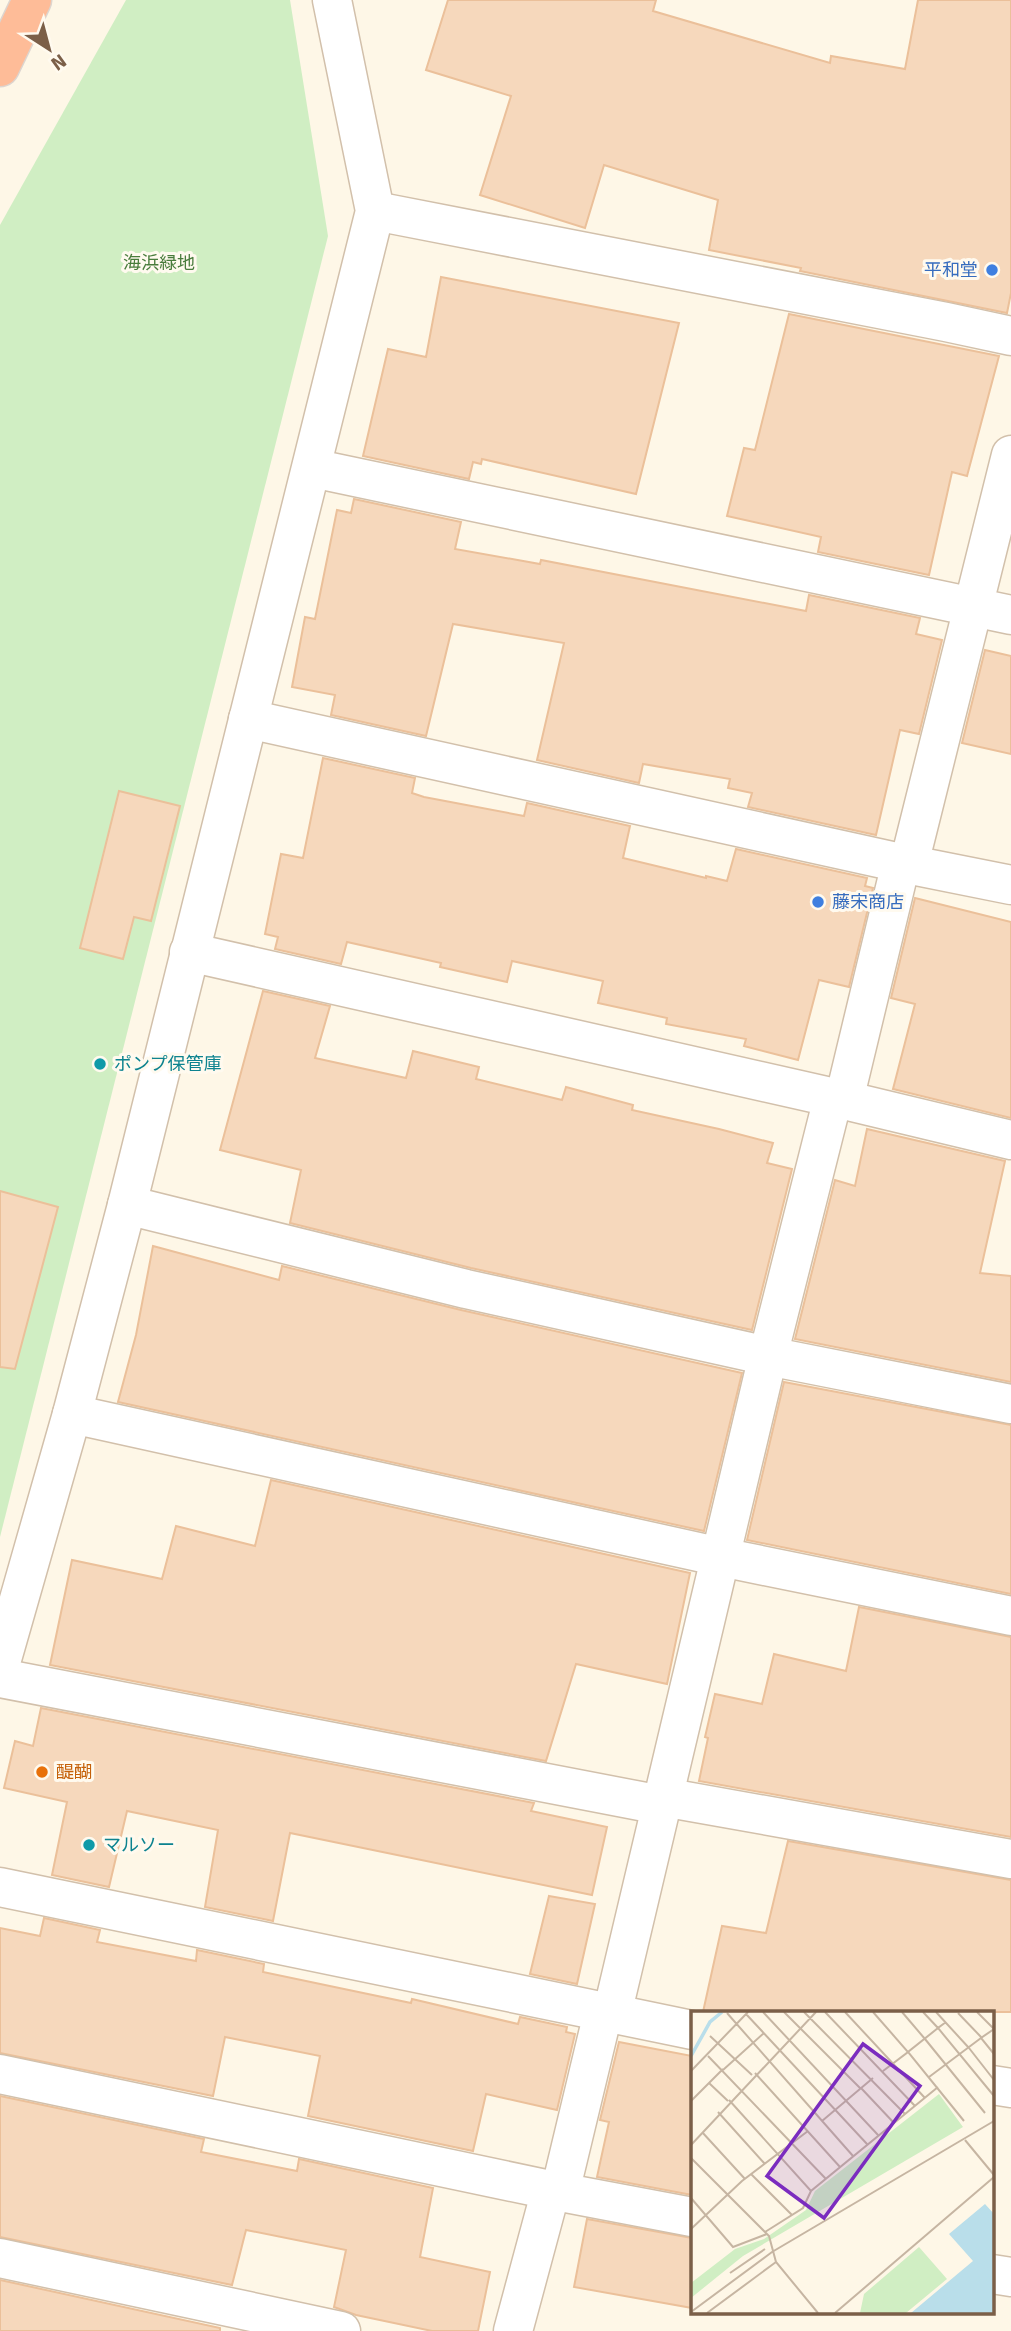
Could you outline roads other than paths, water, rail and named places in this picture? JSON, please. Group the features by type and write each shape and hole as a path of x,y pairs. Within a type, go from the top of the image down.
{"highway":[{"path":"0,66 32,0"}],"street":[{"path":"0,1665 72,1414 127,1205 375,211 332,0"},
{"path":"375,211 946,321 1011,336"},
{"path":"513,2331 607,2014 662,1801 768,1356 905,864 1011,455"},
{"path":"312,468 1011,615"},
{"path":"248,719 1011,885"},
{"path":"189,952 1011,1140"},
{"path":"127,1205 466,1289 768,1356 1011,1404"},
{"path":"72,1414 721,1557 1011,1616"},
{"path":"0,1678 662,1801 1011,1859"},
{"path":"0,1886 691,2030"},
{"path":"0,2074 555,2191 691,2217"},
{"path":"993,2085 1011,2088"},
{"path":"0,2258 341,2331"},
{"path":"993,2274 1011,2277"}],"place":[{"name":"平和堂","path":"992,270"},
{"name":"藤宋商店","path":"818,902"},
{"name":"ポンプ保管庫","path":"100,1064"},
{"name":"醍醐","path":"42,1772"},
{"name":"マルソー","path":"89,1845"}],"park label":[{"name":"海浜緑地","path":"159,263"}]}
